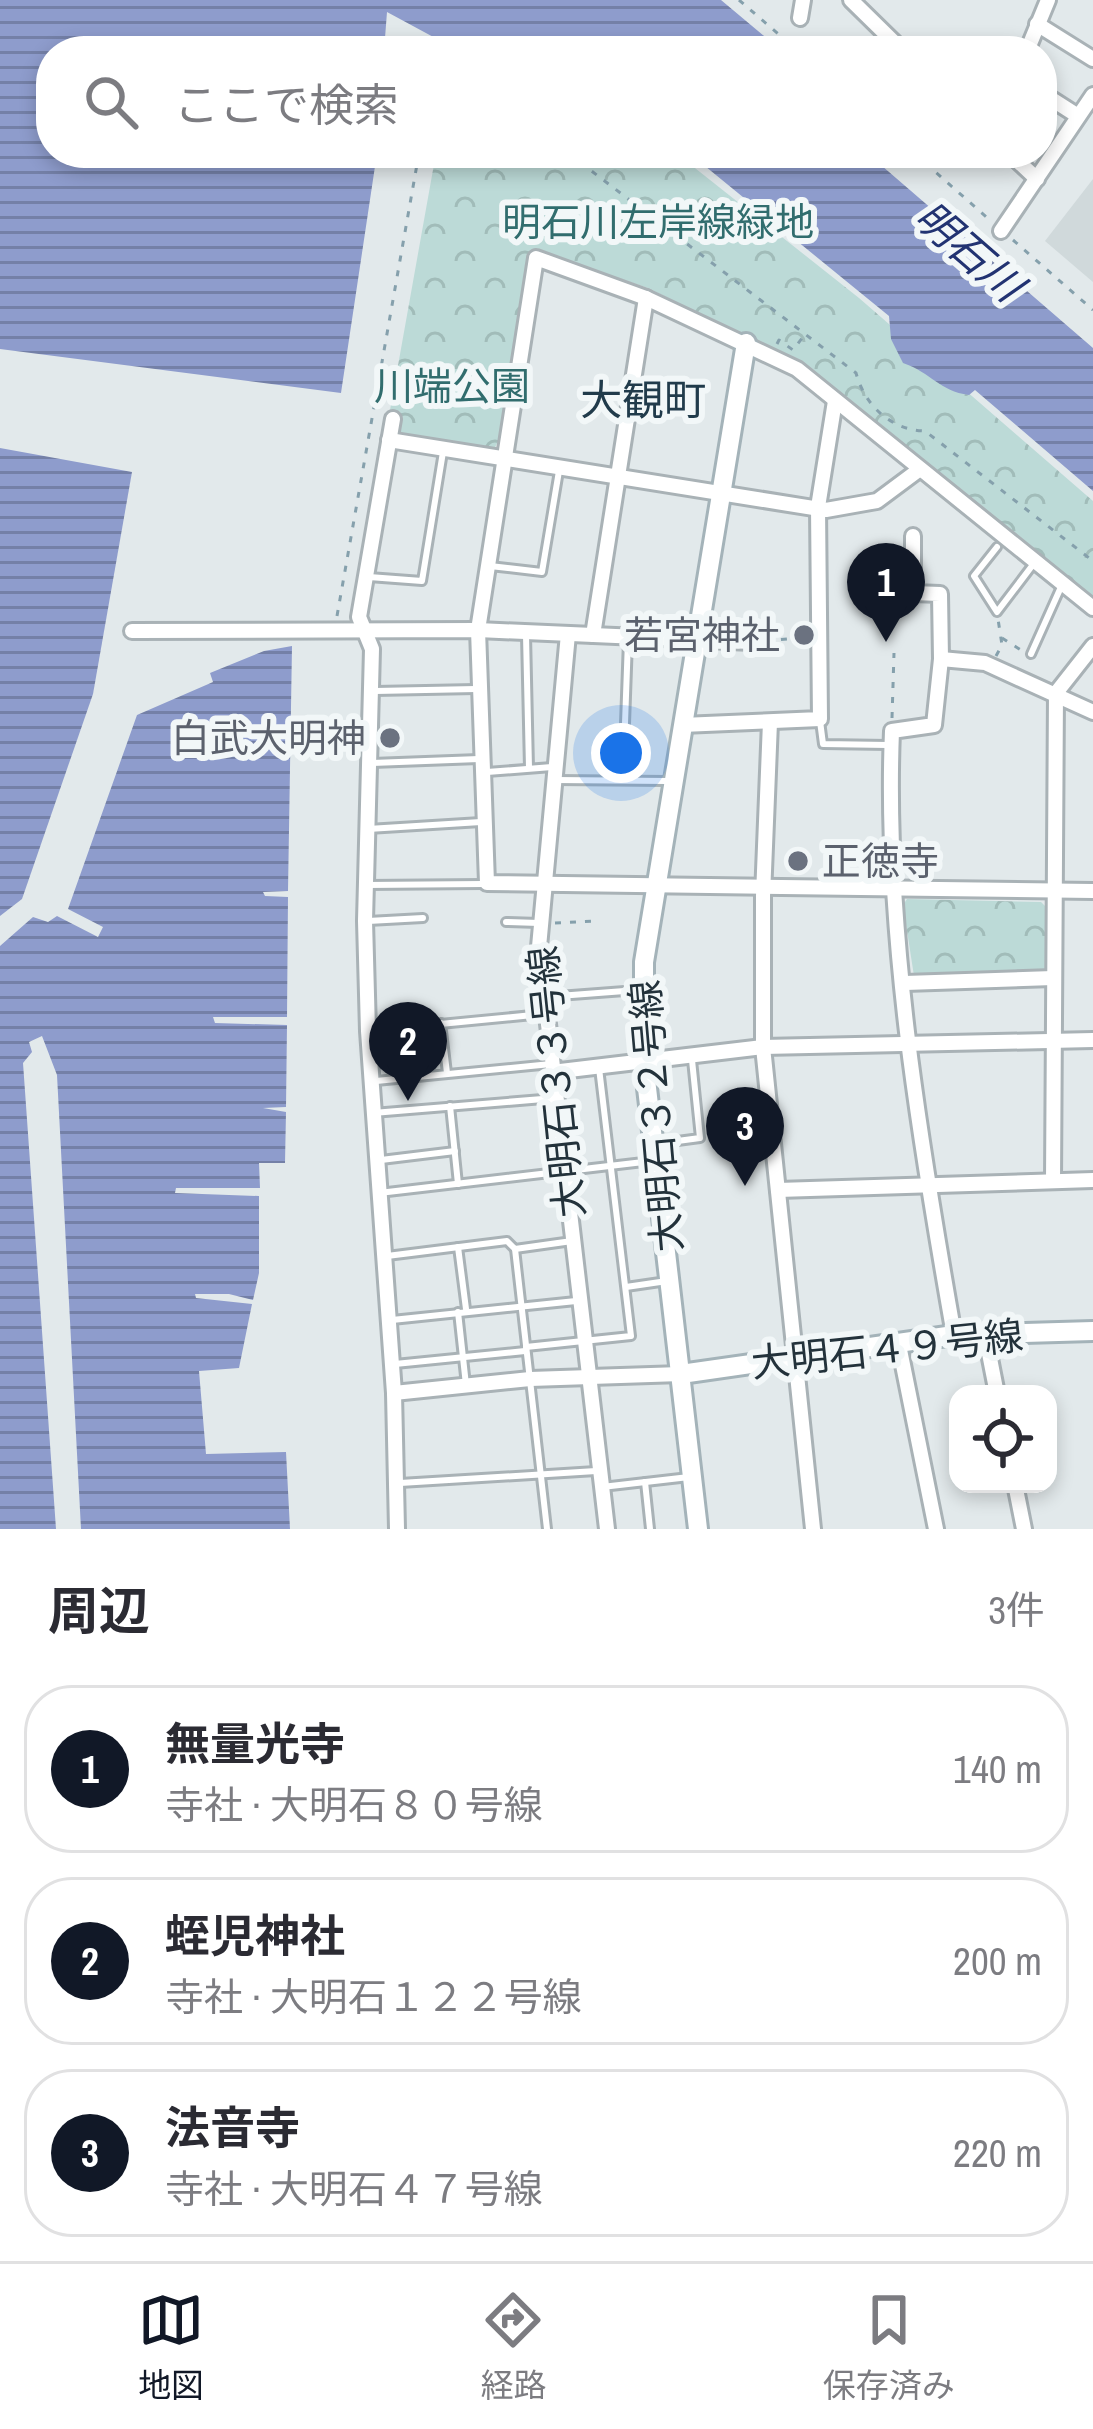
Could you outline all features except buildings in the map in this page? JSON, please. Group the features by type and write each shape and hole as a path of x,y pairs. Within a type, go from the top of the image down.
{"street":[{"path":"800,18 803,0"},
{"path":"851,0 888,36"},
{"path":"1033,36 1048,0"},
{"path":"1037,24 1057,36"},
{"path":"1057,36 1093,58"},
{"path":"1057,148 1093,94"},
{"path":"1057,103 1078,116"},
{"path":"1025,168 1037,179"},
{"path":"1001,231 1044,168"},
{"path":"1093,608 797,369 646,298 536,258 478,630 487,883 1093,891"},
{"path":"593,635 646,298"},
{"name":"大明石３２号線","path":"698,1529 644,1062 642,990 671,781 746,343"},
{"path":"682,725 820,719 818,507 835,401"},
{"path":"392,419 359,617 372,650 365,921 368,1031 394,1394 397,1529"},
{"path":"389,440 826,510 877,502 920,469"},
{"path":"914,536 913,593 940,594 940,659 934,725 892,738 894,888 928,1185 954,1335"},
{"path":"132,631 478,630 752,642"},
{"name":"大明石３３号線","path":"568,634 541,923 555,1098 607,1529"},
{"path":"1053,1181 1056,693 1093,646"},
{"path":"940,659 992,666 1093,712"},
{"path":"770,722 763,1047 814,1529"},
{"path":"905,983 1053,978"},
{"path":"552,1068 599,1068 763,1047 1093,1040"},
{"path":"778,1190 1093,1180"},
{"name":"大明石４９号線","path":"681,1373 954,1335 1093,1331"},
{"path":"986,1334 995,1385"},
{"path":"899,1346 936,1529"},
{"path":"394,1394 530,1379 681,1373"},
{"path":"1017,1493 1024,1529"}],"lane":[{"path":"366,577 422,581 443,449"},
{"path":"487,566 542,572 560,467"},
{"path":"997,548 974,576 997,611 1035,562"},
{"path":"1030,655 1062,584"},
{"path":"526,632 529,768"},
{"path":"623,779 628,637"},
{"path":"371,691 480,688"},
{"path":"820,719 823,745 892,738"},
{"path":"369,763 529,768 555,774 671,781"},
{"path":"367,829 484,822"},
{"path":"366,886 487,883"},
{"path":"365,921 423,918"},
{"path":"506,922 541,923"},
{"path":"368,1031 642,990"},
{"path":"441,1023 447,1074"},
{"path":"379,1192 611,1166 700,1138 692,1056"},
{"path":"371,1082 552,1068"},
{"path":"391,1364 631,1336 599,1068"},
{"path":"373,1113 555,1098"},
{"path":"450,1106 458,1184"},
{"path":"377,1160 454,1151"},
{"path":"383,1256 507,1241 515,1249 548,1529"},
{"path":"515,1249 572,1241"},
{"path":"458,1247 466,1385"},
{"path":"625,1287 670,1281"},
{"path":"388,1320 580,1300"},
{"path":"395,1483 541,1477 645,1482 693,1477"},
{"path":"645,1482 650,1529"}],"path":[{"path":"739,0 781,36"},
{"path":"337,616 416,168"},
{"path":"588,168 856,373 860,389 877,412 905,430 926,431 1093,561"},
{"path":"779,340 793,350 806,334"},
{"path":"992,666 1002,644 997,611"},
{"path":"1000,637 1030,655"},
{"path":"752,642 787,639"},
{"path":"892,738 893,653"},
{"path":"541,923 597,921"}],"shaded area":[{"path":"1093,179 1093,282 1045,241"}],"green space":[{"name":"明石川左岸線緑地","path":"433,168 695,168 859,298 1093,501 1093,603 747,338 648,288 532,249 500,438 494,449 415,438 387,427"},
{"path":"907,899 1041,902 1046,907 1046,970 914,976 903,905"}],"water":[{"path":"0,0 721,0 764,36 431,36 387,12 385,36 36,36 36,168 375,168 341,393 0,349"},
{"name":"明石川","path":"707,168 884,168 1093,348 1093,491 975,390 969,395 950,390 903,363 891,339 889,316"},
{"path":"0,448 132,472 93,694 22,899 0,916"},
{"path":"292,646 288,891 263,892 288,897 287,1017 213,1017 215,1023 287,1025 286,1107 263,1108 286,1112 285,1163 259,1163 260,1188 176,1188 175,1193 259,1196 259,1273 253,1300 195,1294 196,1298 252,1304 239,1368 199,1371 206,1454 286,1452 290,1529 0,1529 0,946 33,917 48,922 57,916 98,937 103,927 68,909 137,715 213,682 210,673 264,651"}],"pier":[{"path":"42,1036 57,1075 81,1529 56,1529 23,1063 32,1052 29,1042"}],"place":[{"name":"若宮神社","path":"804,635"},
{"name":"無量光寺","path":"886,642"},
{"name":"白武大明神","path":"390,738"},
{"name":"正徳寺","path":"798,861"},
{"name":"蛭児神社","path":"408,1101"},
{"name":"法音寺","path":"745,1186"}],"district":[{"name":"大観町","path":"643,400"}],"park label":[{"name":"川端公園","path":"452,386"}]}
